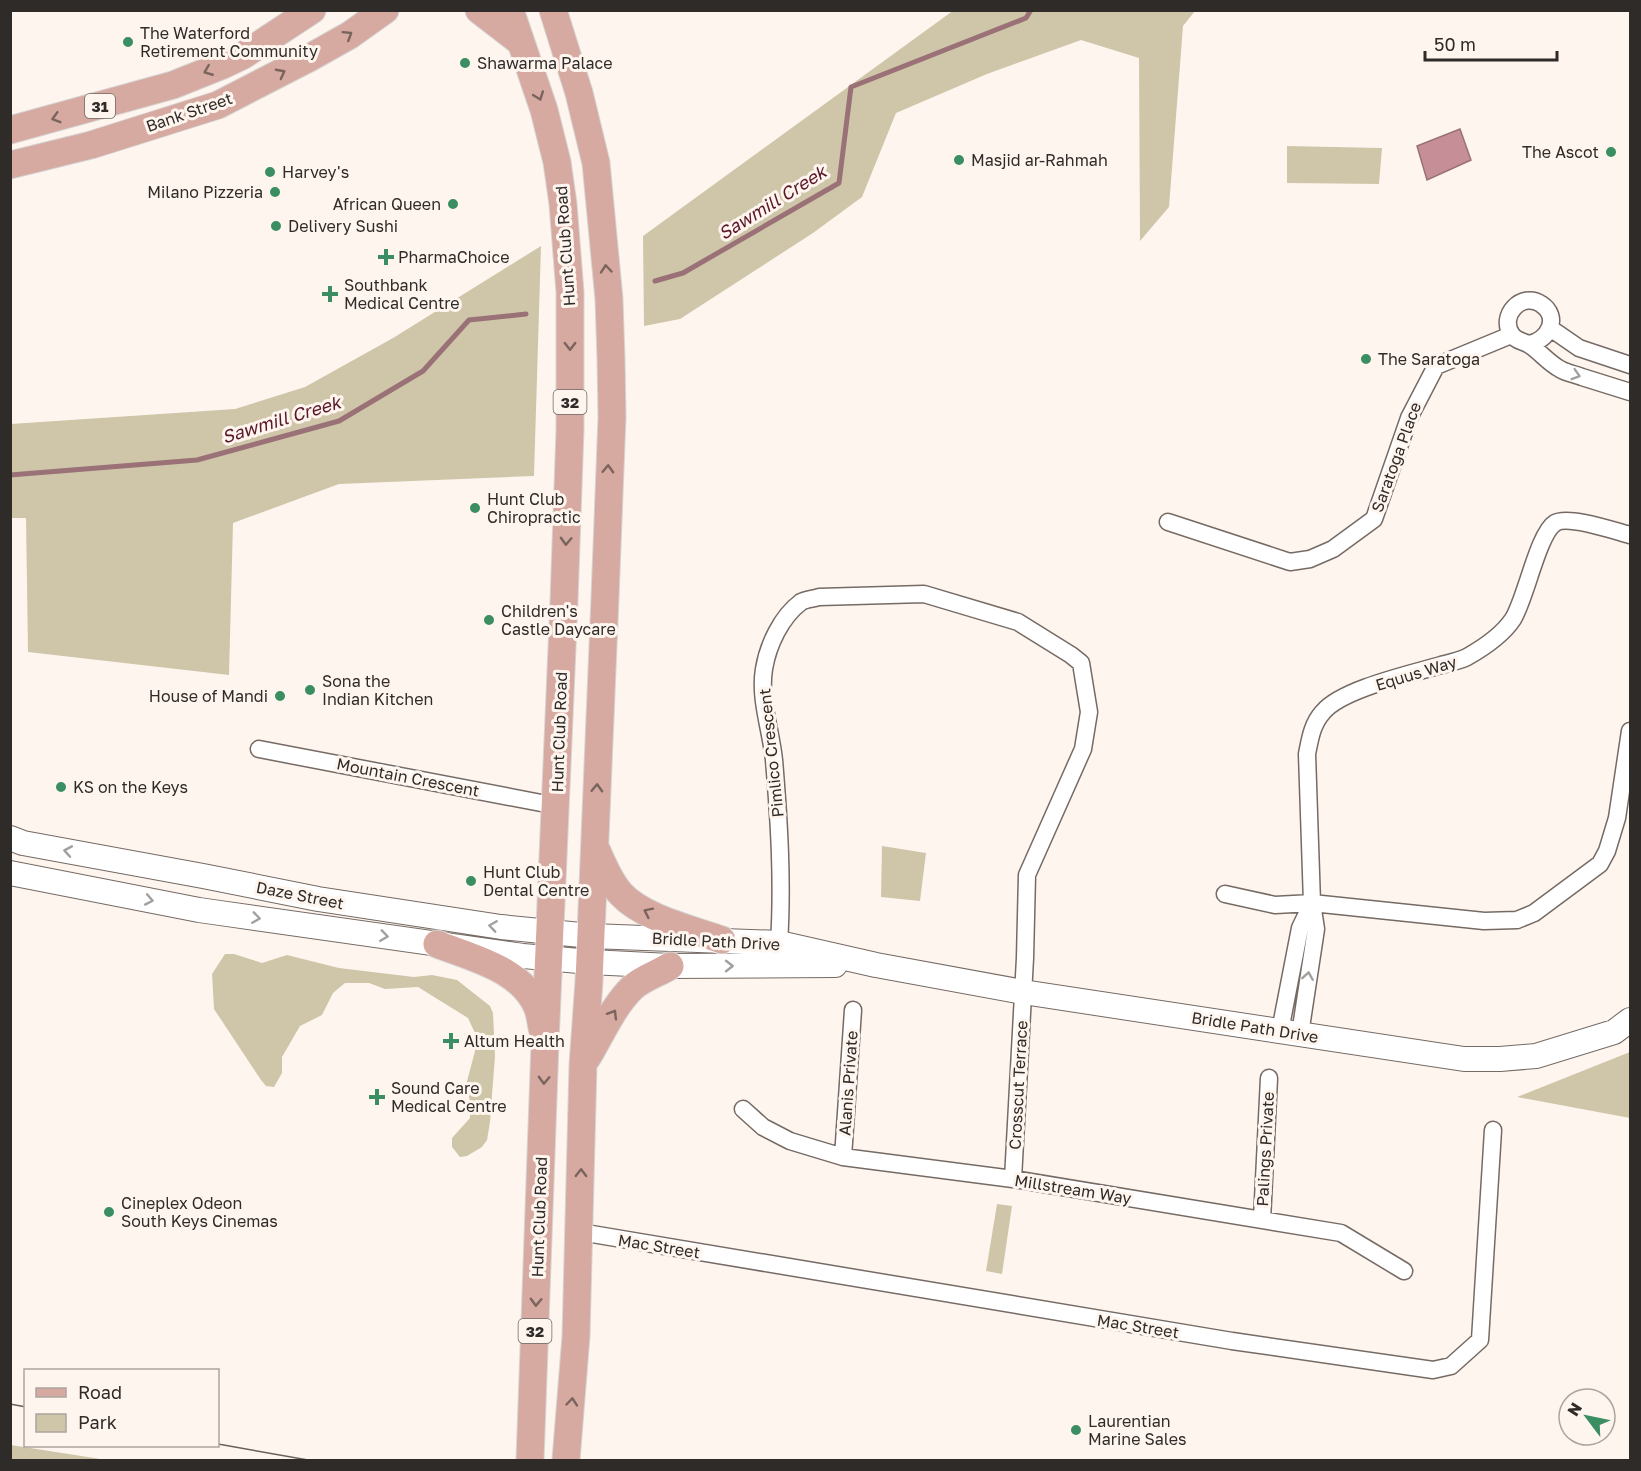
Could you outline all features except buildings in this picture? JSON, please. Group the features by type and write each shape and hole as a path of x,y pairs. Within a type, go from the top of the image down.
{"main road":[{"name":"Bank Street","path":"19,128 173,85 242,56 312,10"},
{"name":"Bank Street","path":"22,162 91,145 218,105 350,35 385,10"},
{"path":"479,10 519,41"},
{"name":"Hunt Club Road","path":"510,10 544,110 560,176 570,292 570,429 530,1461"},
{"name":"32","path":"553,10 579,93 596,163 609,299 612,417 590,962 583,1065 576,1336 566,1461"},
{"path":"242,56 253,87"},
{"path":"19,128 22,162"},
{"path":"563,204 601,201"},
{"path":"594,846 612,882 627,900 662,918 722,940"},
{"path":"437,944 505,972 519,981 538,1008 545,1043"},
{"path":"583,1065 617,1006 627,994 635,986 670,966"}],"street":[{"path":"1529,344 1542,339 1550,328 1551,318 1540,303 1532,300 1524,301 1511,310 1508,327 1512,335 1519,341 1529,344 1560,370 1630,392"},
{"path":"1550,328 1579,348 1630,365"},
{"name":"Saratoga Place","path":"1168,522 1290,562 1310,559 1333,549 1374,519 1409,418 1436,366 1512,335"},
{"name":"Equus Way","path":"1290,1032 1300,928 1312,903 1307,754 1311,732 1323,711 1339,699 1357,691 1466,657 1498,635 1512,620 1546,532 1556,522 1569,520 1630,535"},
{"name":"Pimlico Crescent","path":"779,943 781,896 775,774 763,691 764,670 771,643 785,619 803,601 819,597 924,594 1018,622 1081,663 1089,712 1086,734 1081,756 1027,875 1023,992"},
{"path":"1225,894 1275,905 1312,903 1484,921 1517,920 1534,913 1600,864 1608,850 1617,818 1630,731"},
{"name":"Mountain Crescent","path":"259,749 556,806"},
{"path":"12,873 17,841"},
{"name":"Daze Street","path":"17,841 318,899 501,927 591,936"},
{"name":"Daze Street","path":"12,873 198,910 437,944 590,962"},
{"path":"198,910 203,876"},
{"name":"Bridle Path Drive","path":"591,936 779,943 876,965 1023,992 1464,1059 1536,1056 1614,1032 1630,1020"},
{"name":"Bridle Path Drive","path":"590,962 670,966 876,965"},
{"name":"Crosscut Terrace","path":"1013,1179 1023,992"},
{"name":"Alanis Private","path":"843,1157 853,1010"},
{"name":"Palings Private","path":"1262,1220 1269,1078"},
{"name":"Millstream Way","path":"743,1109 763,1127 790,1141 843,1157 1013,1179 1341,1233 1404,1270"},
{"name":"Mac Street","path":"580,1232 1232,1341 1433,1370 1451,1366 1480,1340 1493,1130"}],"green space":[{"path":"954,10 1195,11 1183,26 1169,207 1140,241 1139,58 1081,40 987,74 896,113 862,197 813,233 680,319 644,326 643,236"},
{"path":"1287,146 1382,148 1379,184 1287,183"},
{"path":"541,246 534,476 339,484 233,523 229,675 28,652 26,518 11,518 11,424 235,409 305,387 393,338"},
{"path":"882,846 926,853 920,901 881,897"},
{"path":"225,954 234,954 262,963 287,955 339,968 414,977 432,975 457,980 490,1006 493,1013 495,1056 490,1122 487,1140 482,1147 467,1156 460,1157 452,1147 452,1138 470,1118 470,1101 466,1085 475,1051 475,1033 468,1018 418,987 385,989 369,983 345,983 333,993 322,1015 300,1026 282,1057 282,1073 274,1087 266,1086 214,1009 212,974"},
{"path":"1630,1052 1630,1118 1517,1097"},
{"path":"997,1204 1012,1206 1002,1274 986,1271"},
{"path":"11,1445 107,1460 11,1460"}],"shaded area":[{"path":"1460,129 1471,160 1427,180 1417,146"}],"waterway":[{"name":"Sawmill Creek","path":"655,281 683,273 839,183 851,87 1026,18 1031,10"},
{"name":"Sawmill Creek","path":"10,475 197,460 339,421 423,371 469,320 526,314"}],"tram line":[{"path":"10,1404 24,1407"},
{"path":"219,1444 308,1460"}],"place":[{"name":"The Waterford Retirement Community","path":"128,42"},
{"name":"Shawarma Palace","path":"465,63"},
{"name":"The Ascot","path":"1611,152"},
{"name":"Masjid ar-Rahmah","path":"959,160"},
{"name":"Harvey's","path":"270,172"},
{"name":"Milano Pizzeria","path":"275,192"},
{"name":"African Queen","path":"453,204"},
{"name":"Delivery Sushi","path":"276,226"},
{"name":"PharmaChoice","path":"386,257"},
{"name":"Southbank Medical Centre","path":"330,294"},
{"name":"The Saratoga","path":"1366,359"},
{"name":"Hunt Club Chiropractic","path":"475,508"},
{"name":"Children's Castle Daycare","path":"489,620"},
{"name":"Sona the Indian Kitchen","path":"310,690"},
{"name":"House of Mandi","path":"280,696"},
{"name":"KS on the Keys","path":"61,787"},
{"name":"Hunt Club Dental Centre","path":"471,881"},
{"name":"Altum Health","path":"451,1041"},
{"name":"Sound Care Medical Centre","path":"377,1097"},
{"name":"Cineplex Odeon South Keys Cinemas","path":"109,1212"},
{"name":"Laurentian Marine Sales","path":"1076,1430"}]}
